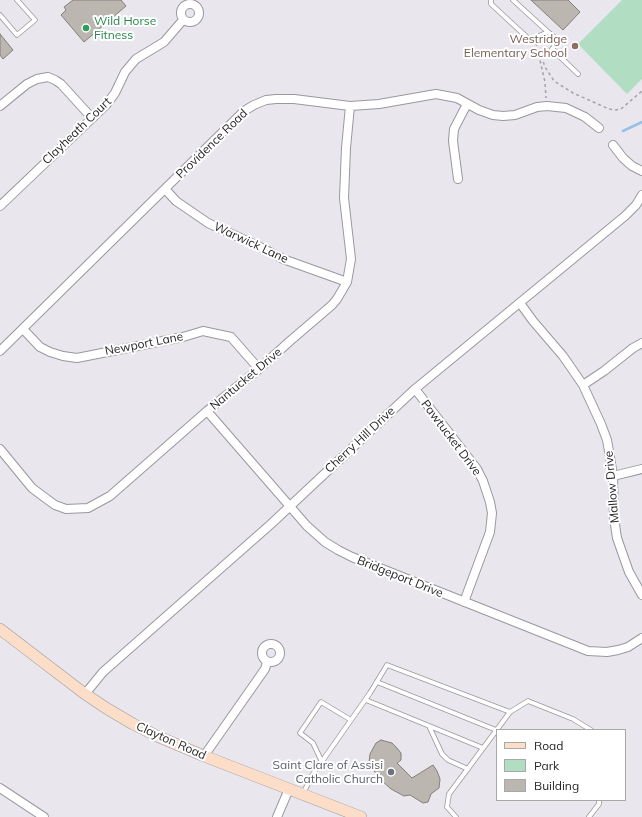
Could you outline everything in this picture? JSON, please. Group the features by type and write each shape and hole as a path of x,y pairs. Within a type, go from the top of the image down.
{"main road":[{"name":"Clayton Road","path":"0,629 85,694 133,724 204,756 361,817"}],"street":[{"name":"Clayheath Court","path":"0,206 110,100 125,72 136,59 164,42 183,20"},
{"path":"0,106 27,84 37,79 48,77 61,84 92,118"},
{"name":"Providence Road","path":"0,351 244,112 254,105 266,100 294,99 350,106 379,104 436,94 458,98 467,104 486,112 503,116 515,114 536,107 547,106 566,108 576,112 599,128"},
{"path":"458,179 453,141 454,129 467,104"},
{"name":"Nantucket Drive","path":"0,449 32,488 55,505 66,509 88,508 110,496 332,305 346,282 351,259 345,212 344,186 350,106"},
{"path":"613,145 623,158 632,166 642,171"},
{"name":"Warwick Lane","path":"165,189 176,201 208,223 283,259 346,282"},
{"name":"Cherry Hill Drive","path":"85,694 103,672 271,524 415,389 625,216 642,195"},
{"name":"Mallow Drive","path":"520,303 563,356 583,385 607,440 613,476 614,518 617,538 629,572 642,595"},
{"name":"Newport Lane","path":"23,329 40,347 45,350 64,356 77,358 183,337 203,331 231,338 259,369"},
{"path":"583,385 642,343"},
{"name":"Pawtucket Drive","path":"415,389 477,469 490,502 492,518 490,532 464,602"},
{"name":"Bridgeport Drive","path":"207,412 307,526 325,542 338,550 352,557 588,651 607,652 618,650 628,647 642,638"},
{"path":"613,476 642,469"},
{"path":"204,756 264,669 267,662"},
{"path":"0,788 44,817"},
{"path":"277,817 289,788"}],"lane":[{"path":"0,15 17,35 34,20 17,0"},
{"path":"491,0 491,4 530,40 548,32"},
{"path":"513,0 560,41 552,49 578,74"},
{"path":"303,794 312,777 366,700 387,665 510,712"},
{"path":"377,682 496,730 449,794 447,807 456,817"},
{"path":"366,700 483,748"},
{"path":"497,729 510,712 528,701 573,719 589,729"},
{"path":"322,762 313,743 300,733 321,702 351,720"},
{"path":"429,726 442,754 448,760 468,768"},
{"path":"589,817 599,801"}],"path":[{"path":"535,41 545,82 547,106"},
{"path":"548,53 542,58 550,76 554,81 573,93 609,109 622,109 642,91"}],"green space":[{"path":"622,0 642,0 642,79 627,94 578,44"}],"building":[{"name":"Wild Horse Fitness","path":"73,0 121,0 126,6 84,42 61,15 66,10 64,7"},
{"path":"531,0 568,0 580,12 563,30"},
{"path":"0,34 13,50 3,59 0,55"},
{"name":"Saint Clare of Assisi Catholic Church","path":"381,740 392,743 401,753 401,760 397,763 412,778 433,765 440,779 439,788 431,794 428,802 423,803 410,795 404,796 391,789 381,780 369,762 370,754 376,743"}],"waterway":[{"path":"623,131 642,122"}],"place":[{"name":"Wild Horse Fitness","path":"86,28"},
{"name":"Westridge Elementary School","path":"575,46"},
{"name":"Saint Clare of Assisi Catholic Church","path":"391,772"}]}
